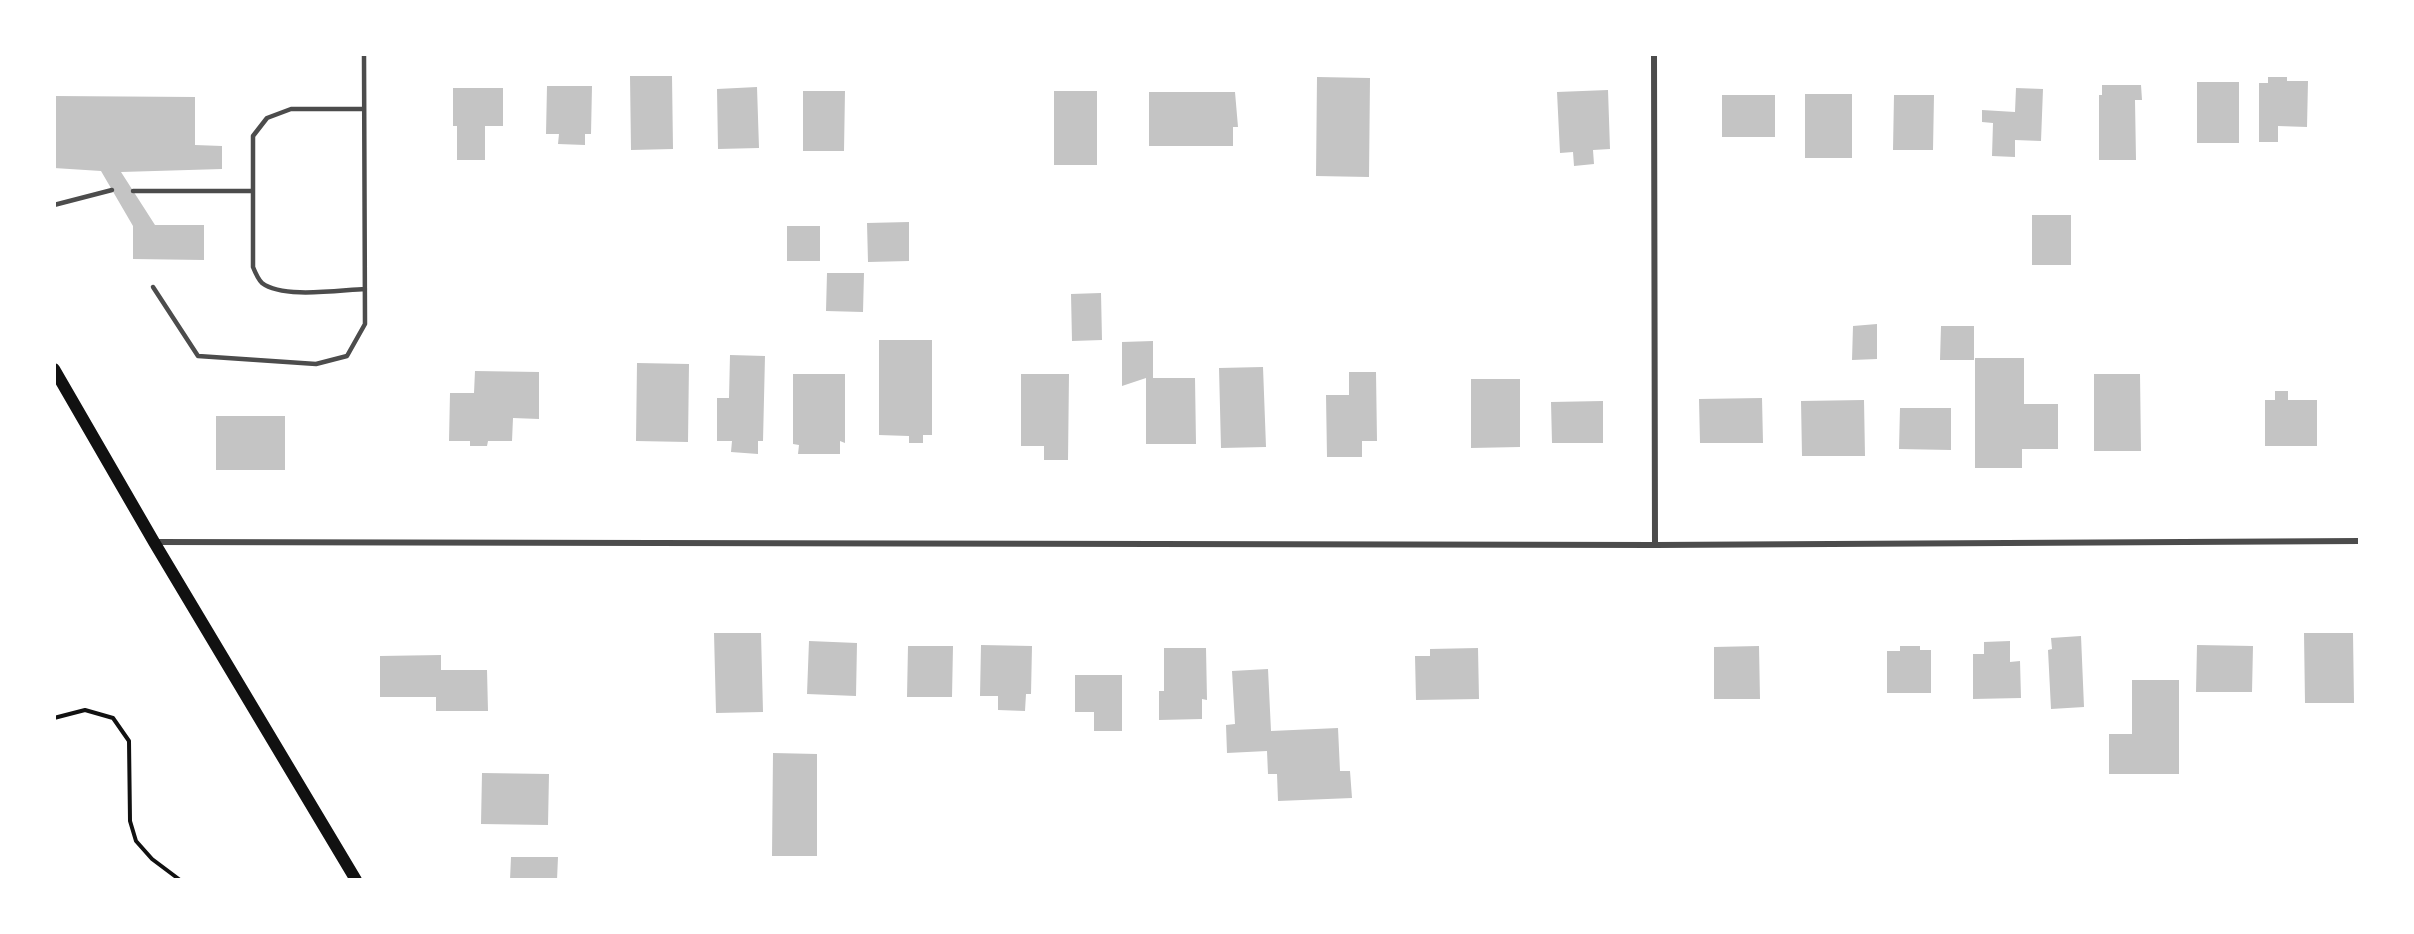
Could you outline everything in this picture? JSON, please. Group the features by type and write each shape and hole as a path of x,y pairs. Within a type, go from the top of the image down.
{"main road":[{"path":"54,369 154,542 356,880"}],"street":[{"path":"1654,54 1655,545"},
{"path":"154,542 1655,545 2360,541"}],"lane":[{"path":"153,287 198,356 316,364 347,356 365,324 364,54"},
{"path":"364,109 291,109 267,118 253,136 253,267 261,282 277,290 304,292 365,289"},
{"path":"54,205 112,190"},
{"path":"133,191 253,191"}],"path":[{"path":"54,718 85,710 113,718 129,741 130,821 136,842 152,859 180,880"}],"building":[{"path":"630,76 672,76 673,149 631,150"},
{"path":"1317,77 1370,78 1369,177 1316,176"},
{"path":"2268,77 2287,77 2287,81 2308,81 2307,127 2278,126 2278,142 2259,142 2259,83 2268,83"},
{"path":"2197,82 2239,82 2239,143 2197,143"},
{"path":"2102,85 2141,85 2142,100 2135,100 2136,160 2099,160 2099,95 2102,95"},
{"path":"547,86 592,86 591,134 585,134 585,145 558,144 559,134 546,134"},
{"path":"757,87 759,148 718,149 717,89"},
{"path":"453,88 503,88 503,126 485,126 485,160 457,160 457,126 453,126"},
{"path":"2016,88 2043,89 2041,141 2015,140 2015,157 1992,156 1993,123 1982,122 1982,110 2015,112"},
{"path":"1608,90 1610,149 1593,150 1594,164 1574,166 1573,152 1560,153 1557,92"},
{"path":"803,91 845,91 844,151 803,151"},
{"path":"1054,91 1097,91 1097,165 1054,165"},
{"path":"1149,92 1235,92 1238,127 1233,127 1233,146 1149,146"},
{"path":"1805,94 1852,94 1852,158 1805,158"},
{"path":"1722,95 1775,95 1775,137 1722,137"},
{"path":"1894,95 1934,95 1933,150 1893,150"},
{"path":"54,96 195,97 195,145 222,146 222,169 121,172 155,225 204,225 204,260 133,259 133,226 101,171 54,168"},
{"path":"2032,215 2071,215 2071,265 2032,265"},
{"path":"909,222 909,261 868,262 867,223"},
{"path":"787,226 820,226 820,261 787,261"},
{"path":"827,273 864,273 863,312 826,311"},
{"path":"1101,293 1102,340 1072,341 1071,294"},
{"path":"1877,324 1877,359 1852,360 1853,326"},
{"path":"1941,326 1974,326 1974,360 1940,360"},
{"path":"879,340 932,340 932,435 923,435 923,443 909,443 909,436 879,435"},
{"path":"1153,341 1153,378 1195,378 1196,444 1146,444 1146,378 1122,386 1122,342"},
{"path":"730,355 765,356 763,441 758,441 758,454 731,452 732,441 717,441 717,398 729,398"},
{"path":"1975,358 2024,358 2024,404 2058,404 2058,449 2022,449 2022,468 1975,468"},
{"path":"637,363 689,364 688,442 636,441"},
{"path":"1263,367 1266,447 1221,448 1219,368"},
{"path":"475,371 539,372 539,419 513,418 512,441 488,441 487,446 470,446 470,441 449,441 450,393 474,393"},
{"path":"1349,372 1376,372 1377,441 1362,441 1362,457 1327,457 1326,395 1349,395"},
{"path":"793,374 845,374 845,443 840,441 840,454 798,454 799,445 793,444"},
{"path":"1021,374 1069,374 1068,460 1044,460 1044,446 1021,446"},
{"path":"2094,374 2140,374 2141,451 2094,451"},
{"path":"1471,379 1520,379 1520,447 1471,448"},
{"path":"2275,391 2288,391 2288,400 2317,400 2317,446 2265,446 2265,400 2275,400"},
{"path":"1762,398 1763,443 1700,443 1699,399"},
{"path":"1864,400 1865,456 1802,456 1801,401"},
{"path":"1603,401 1603,443 1552,443 1551,402"},
{"path":"1900,408 1951,408 1951,450 1899,449"},
{"path":"216,416 285,416 285,470 216,470"},
{"path":"714,633 761,633 763,712 716,713"},
{"path":"2304,633 2353,633 2354,703 2305,703"},
{"path":"2081,636 2084,707 2051,709 2048,650 2052,649 2051,638"},
{"path":"809,641 857,643 856,696 807,694"},
{"path":"2010,641 2010,662 2020,661 2021,698 1973,699 1973,654 1984,654 1984,642"},
{"path":"981,645 1032,646 1031,694 1026,694 1025,711 998,710 998,696 980,696"},
{"path":"2197,645 2253,646 2252,692 2196,692"},
{"path":"908,646 953,646 952,697 907,697"},
{"path":"1759,646 1760,699 1714,699 1714,647"},
{"path":"1900,646 1920,646 1920,650 1931,650 1931,693 1887,693 1887,651 1900,651"},
{"path":"1164,648 1206,648 1207,700 1202,699 1202,719 1159,720 1159,691 1164,691"},
{"path":"1478,648 1479,699 1416,700 1415,656 1430,656 1430,649"},
{"path":"441,655 441,670 487,670 488,711 436,711 436,697 380,697 380,656"},
{"path":"1268,669 1271,731 1338,728 1340,771 1350,771 1352,798 1278,801 1277,774 1268,774 1267,751 1227,753 1226,725 1235,724 1232,671"},
{"path":"1075,675 1122,675 1122,731 1094,731 1094,712 1075,712"},
{"path":"2132,680 2179,680 2179,774 2109,774 2109,734 2132,734"},
{"path":"773,753 817,754 817,856 772,856"},
{"path":"482,773 549,774 548,825 481,824"},
{"path":"511,857 558,857 557,880 510,880"}]}
